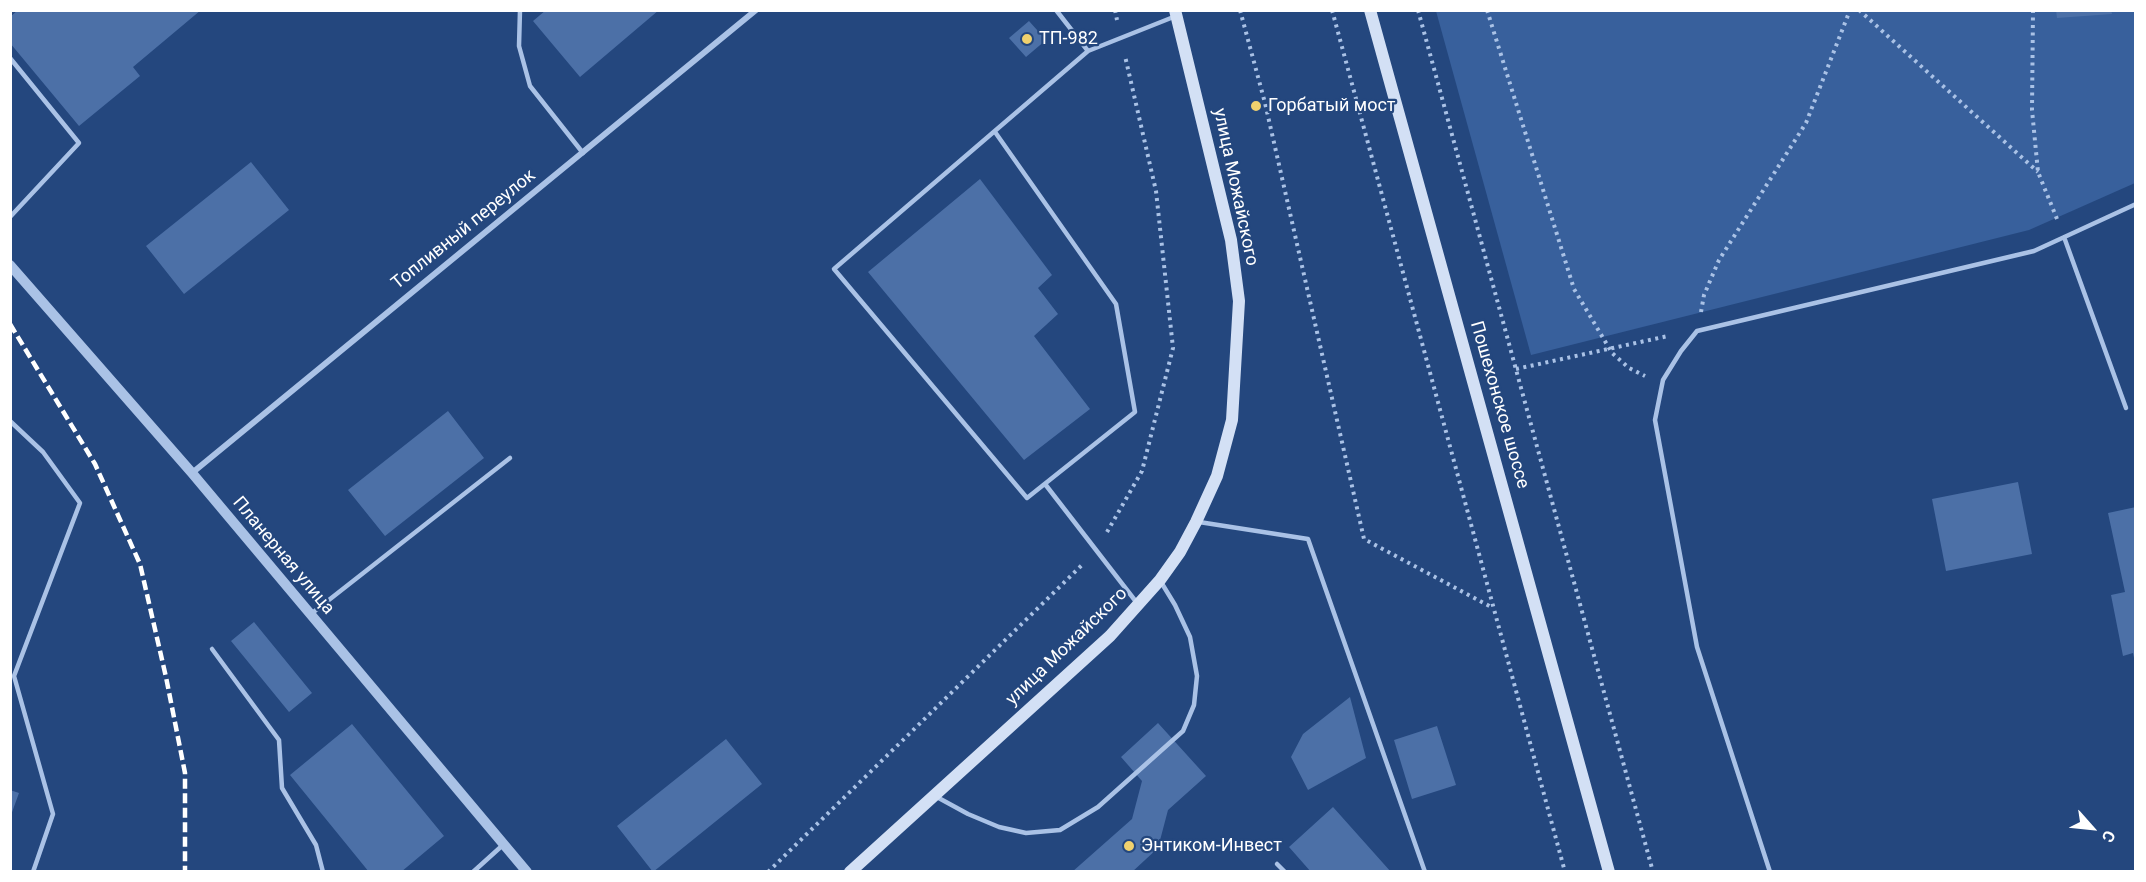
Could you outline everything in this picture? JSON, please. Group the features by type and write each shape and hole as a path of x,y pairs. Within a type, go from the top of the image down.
{"main road":[{"name":"Пошехонское шоссе","path":"1370,10 1609,872"},
{"name":"улица Можайского","path":"850,872 1110,636 1160,580 1180,552 1216,476 1232,420 1239,301 1231,240 1175,13"}],"street":[{"name":"Топливный переулок","path":"192,472 756,10"},
{"name":"Планерная улица","path":"10,265 192,472 527,872"}],"lane":[{"path":"520,10 519,46 530,86 583,153"},
{"path":"1056,10 1088,51"},
{"path":"995,132 1116,304 1135,412 1027,498 834,269 1088,51 1175,13"},
{"path":"10,58 79,143 10,217"},
{"path":"1770,872 1697,647 1655,420 1664,380 1681,351 1697,331 2034,251 2136,204"},
{"path":"2064,237 2126,408"},
{"path":"10,421 44,452 80,503 14,676 53,814 33,872"},
{"path":"311,614 510,458"},
{"path":"1045,484 1138,604"},
{"path":"1196,522 1308,539 1425,872"},
{"path":"935,796 968,814 999,827 1026,833 1060,830 1098,807 1183,731 1194,705 1197,676 1190,637 1160,580"},
{"path":"212,649 279,740 282,788 316,845 323,872"},
{"path":"473,872 504,844"},
{"path":"1277,864 1285,872"}],"path":[{"path":"1240,10 1265,103 1364,539 1494,608"},
{"path":"1332,10 1565,872"},
{"path":"1418,10 1653,872"},
{"path":"1487,10 1574,289 1609,348 1629,368 1646,377 1664,380"},
{"path":"1697,331 1704,295 1719,260 1806,123 1850,10"},
{"path":"1859,10 2038,172"},
{"path":"2033,10 2032,110 2038,172 2064,237"},
{"path":"1516,369 1658,337"}],"shaded area":[{"path":"1436,11 2135,11 2135,183 2029,230 1531,355"}],"building":[{"path":"18,10 201,10 133,67 140,76 79,126 10,43 10,17"},
{"path":"546,10 659,10 580,77 533,21"},
{"path":"2056,10 2111,10 2112,14 2057,18"},
{"name":"ТП-982","path":"1029,21 1046,40 1026,57 1009,38"},
{"path":"251,162 289,210 184,294 146,246"},
{"path":"980,179 1052,275 1038,288 1058,314 1034,336 1090,409 1024,460 868,272"},
{"path":"448,411 484,458 385,536 348,490"},
{"path":"2018,482 2032,554 1946,571 1932,499"},
{"path":"2136,507 2136,658 2134,658 2133,653 2123,656 2111,595 2125,592 2108,513"},
{"path":"254,622 312,693 289,712 231,641"},
{"path":"1350,697 1366,758 1308,790 1291,757 1303,734"},
{"path":"1158,723 1206,776 1168,810 1158,848 1132,872 1072,872 1132,819 1142,781 1121,757"},
{"path":"352,724 444,836 401,872 369,872 290,775"},
{"path":"1437,726 1456,785 1412,799 1394,740"},
{"path":"726,739 762,784 653,872 617,826"},
{"path":"10,790 19,793 11,815 10,815"},
{"path":"1333,807 1391,872 1311,872 1289,847"}],"railway":[{"path":"10,324 95,464 140,564 185,773 185,872"}],"place":[{"name":"ТП-982","path":"1027,39"},
{"name":"Горбатый мост","path":"1256,106"},
{"name":"Энтиком-Инвест","path":"1129,846"}]}
